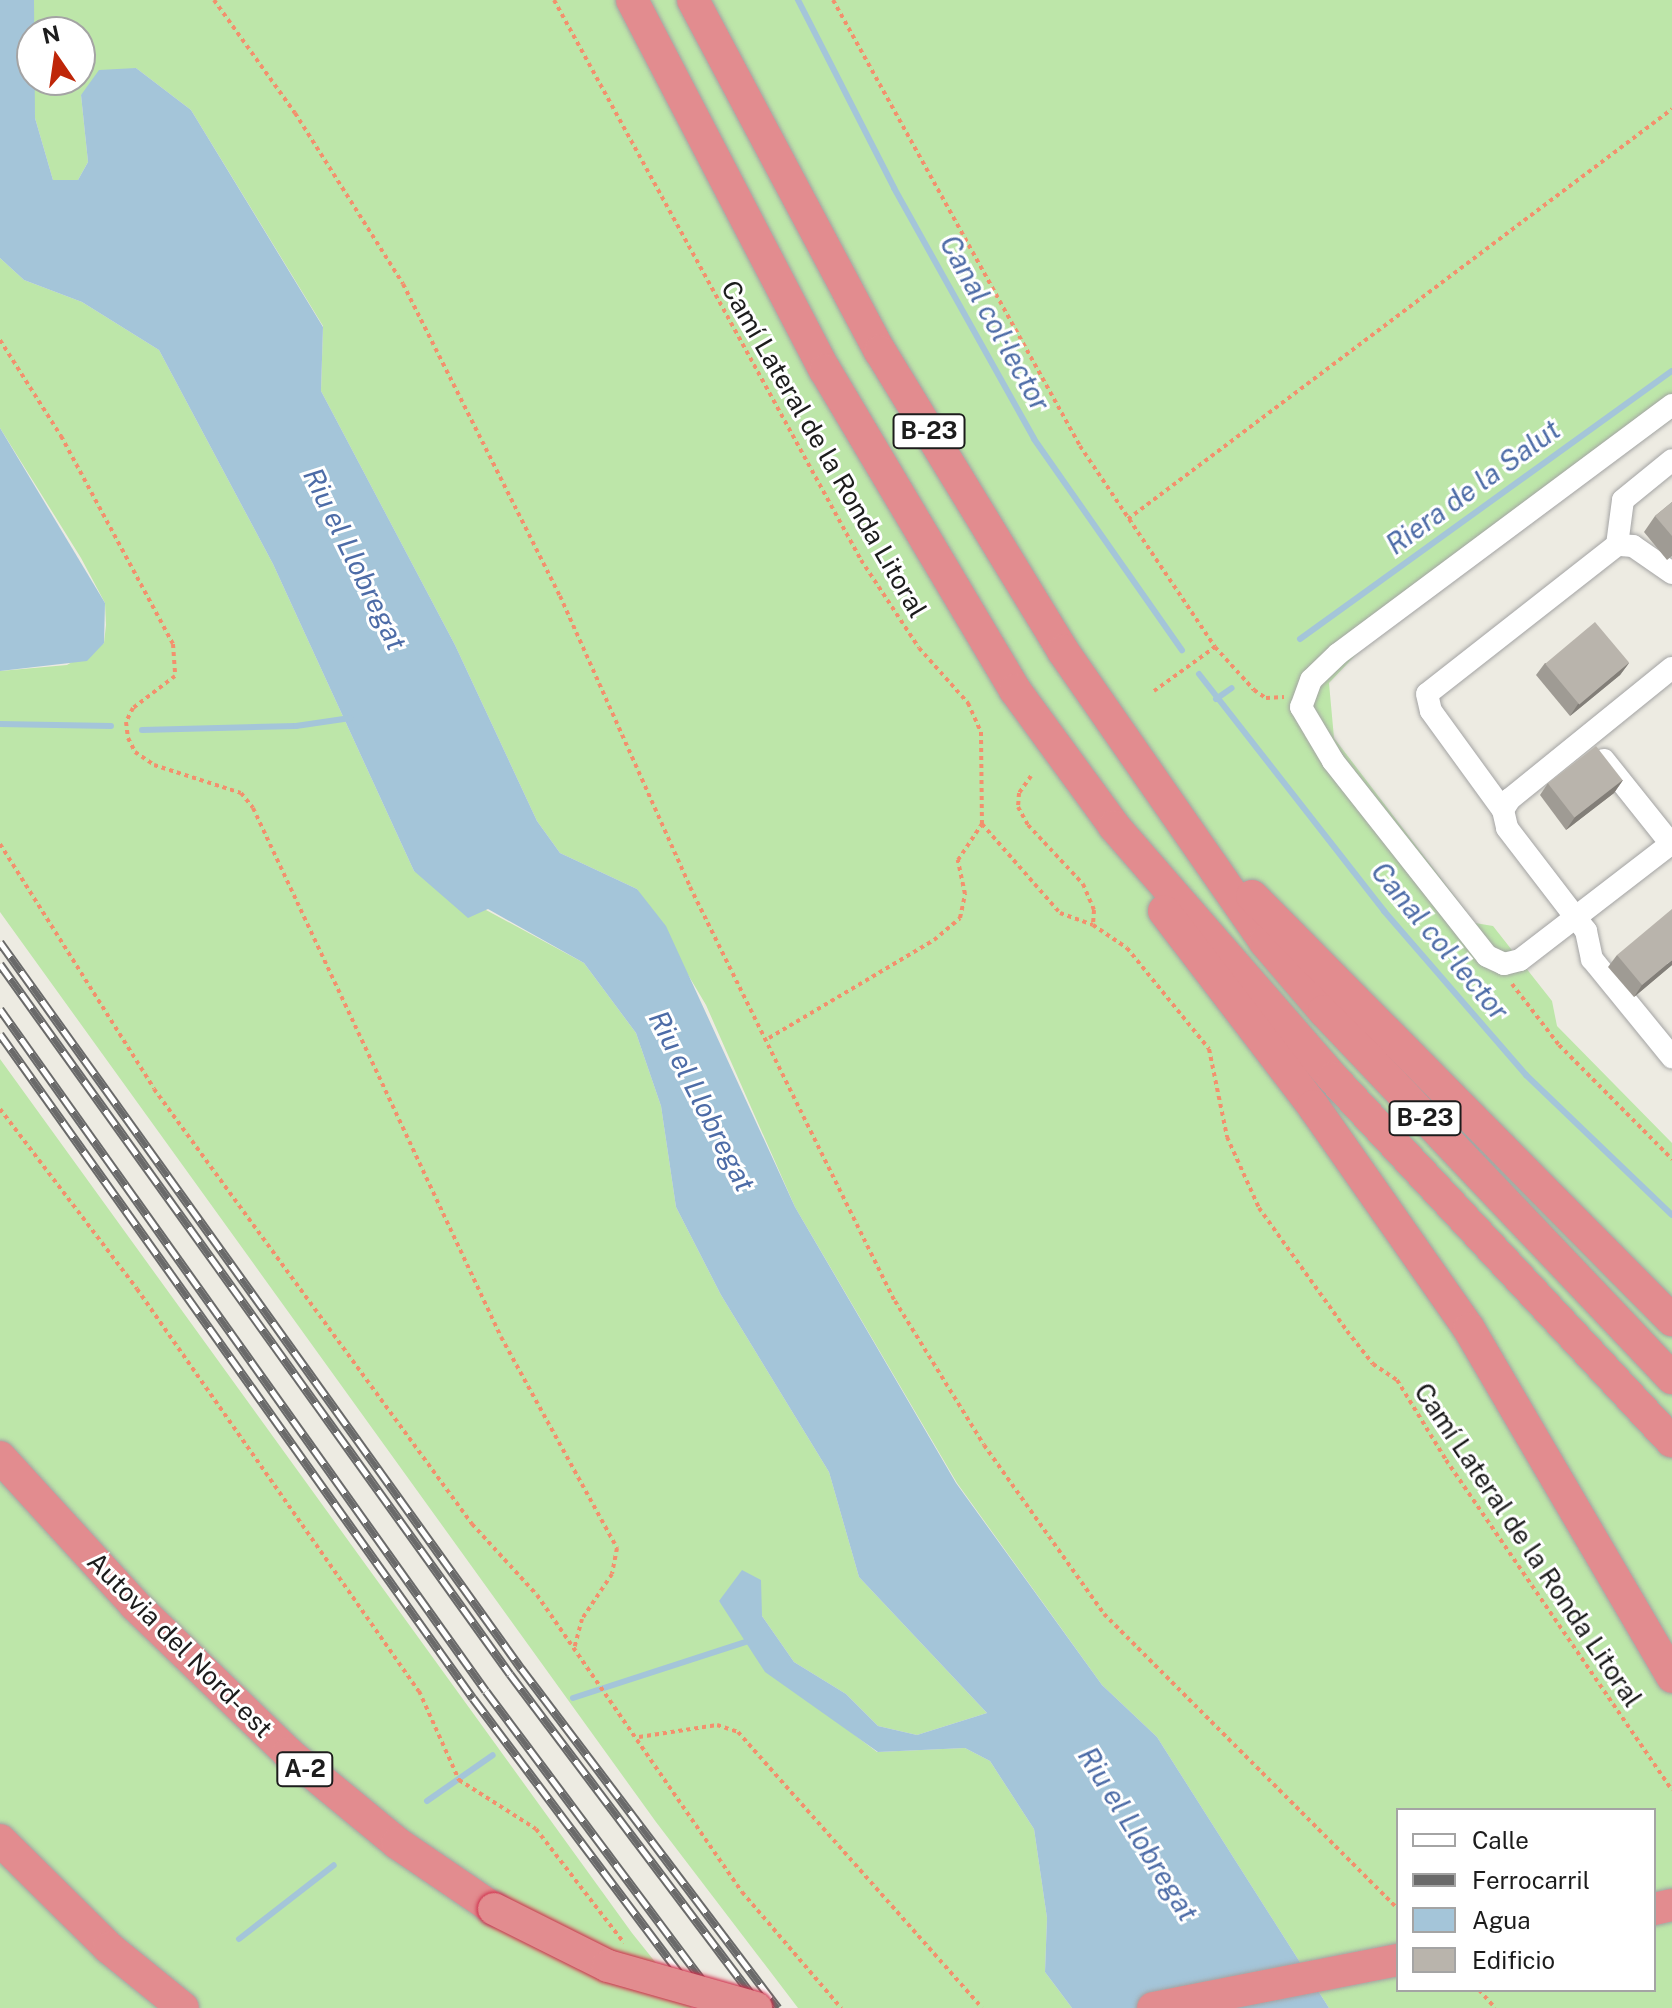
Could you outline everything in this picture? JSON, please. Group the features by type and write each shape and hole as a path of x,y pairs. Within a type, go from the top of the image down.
{"highway":[{"name":"B-23","path":"632,0 825,370 1015,690 1114,826 1333,1078 1672,1442"},
{"name":"B-23","path":"693,0 880,351 1063,651 1265,942 1324,1011 1672,1378"},
{"path":"1114,826 1171,922 1313,1106 1469,1329 1672,1677"},
{"path":"1197,842 1672,1320"},
{"name":"Autovia del Nord-est","path":"0,1457 135,1605 288,1753 385,1834 494,1909 608,1966 756,2008"},
{"path":"0,1840 109,1948 183,2008"},
{"path":"1153,2008 1396,1960"}],"lane":[{"path":"1586,737 1672,843 1520,960 1504,964 1487,956 1333,761 1307,723 1302,693 1338,654 1672,405"},
{"path":"1617,545 1623,500 1672,460"},
{"path":"1672,573 1633,546 1617,545 1427,694 1431,711 1503,810 1507,828 1586,931 1592,959 1672,1057"},
{"path":"1503,810 1586,737 1672,668"}],"path":[{"path":"214,0 295,113 403,284 560,596 690,887 769,1038 895,1301 984,1445 1081,1584 1259,1775 1396,1907"},
{"name":"Camí Lateral de la Ronda Litoral","path":"554,0 861,560 919,648 968,703 981,732 982,824 1060,913 1093,925 1127,948 1209,1049 1227,1137 1254,1187 1259,1208 1373,1364 1397,1380 1446,1460 1672,1790"},
{"path":"833,0 965,245 1128,519 1213,648 1266,698 1302,693"},
{"path":"1128,519 1672,109"},
{"path":"0,340 61,436 173,644 175,676 133,708 126,722 128,738 135,752 154,765 241,793 253,808 501,1337 617,1548 612,1574 582,1619 574,1648"},
{"path":"1154,691 1213,648"},
{"path":"1031,776 1019,793 1018,807 1028,825 1083,884 1094,910 1093,925"},
{"path":"769,1038 934,940 960,918 965,894 958,860 982,824"},
{"path":"0,844 154,1089 472,1524 537,1595 742,1892 841,2008"},
{"path":"1504,964 1515,989 1559,1045 1672,1159"},
{"path":"0,1109 137,1289 419,1691 459,1780 536,1829 629,1950"},
{"path":"637,1737 717,1725 738,1732 982,2008"},
{"path":"1481,1992 1495,2008"}],"green space":[{"path":"34,0 1672,0 1672,419 1366,644 1329,683 1334,738 1475,923 1493,926 1552,1001 1557,1026 1672,1143 1672,2008 1329,2008 1157,1737 1102,1685 957,1483 795,1207 706,1005 637,889 560,853 537,821 455,645 321,391 323,326 191,110 136,68 96,88 96,16 34,16"},
{"path":"33,96 81,96 88,162 78,180 53,180 35,118"},
{"path":"0,258 24,280 82,302 159,350 273,564 414,871 584,963 636,1033 661,1106 676,1207 721,1295 829,1472 859,1577 987,1713 917,1735 878,1726 846,1694 794,1662 762,1616 719,1601 839,1723 877,1752 965,1748 990,1761 1034,1829 1047,1918 1045,1972 1072,2008 798,2008 656,1822 0,912 0,671 67,665 104,643 106,625 105,603 81,558 0,428"},
{"path":"0,1059 632,1933 692,2008 0,2008"}],"water":[{"name":"Riu el Llobregat","path":"0,0 34,0 34,16 16,16 16,96 35,96 35,118 53,180 78,180 88,162 81,96 96,96 96,74 99,70 136,68 191,110 323,327 321,391 455,645 537,821 560,853 637,889 666,926 795,1207 956,1483 1102,1685 1157,1737 1329,2008 1072,2008 1045,1972 1047,1918 1034,1829 990,1761 965,1748 878,1752 765,1672 719,1601 742,1570 761,1580 762,1616 794,1662 846,1694 878,1726 917,1735 987,1713 859,1577 829,1472 721,1295 676,1207 661,1106 636,1033 584,963 488,909 468,918 414,871 273,564 159,350 82,302 24,280 0,258"},
{"path":"0,428 105,603 104,643 87,661 0,671"}],"building":[{"path":"1672,502 1672,536 1655,516"},
{"path":"1595,622 1629,663 1579,704 1545,664"},
{"path":"1596,746 1622,780 1574,817 1548,784"},
{"path":"1672,909 1672,960 1642,985 1617,955"}],"waterway":[{"name":"Canal col·lector","path":"798,0 894,188 1034,439 1182,650"},
{"name":"Riera de la Salut","path":"1300,639 1672,371"},
{"name":"Canal col·lector","path":"1199,674 1384,911 1526,1075 1672,1215"},
{"name":"Riera de la Salut","path":"1216,699 1232,688"},
{"path":"142,730 296,726 350,718"},
{"path":"0,724 111,726"},
{"path":"573,1698 745,1642"},
{"path":"427,1801 493,1755"},
{"path":"239,1939 334,1865"}],"railway":[{"path":"0,942 521,1668 778,2008"},
{"path":"0,964 510,1674 762,2008"},
{"path":"0,1009 486,1691 723,2008"},
{"path":"0,1034 473,1698 706,2008"}]}
